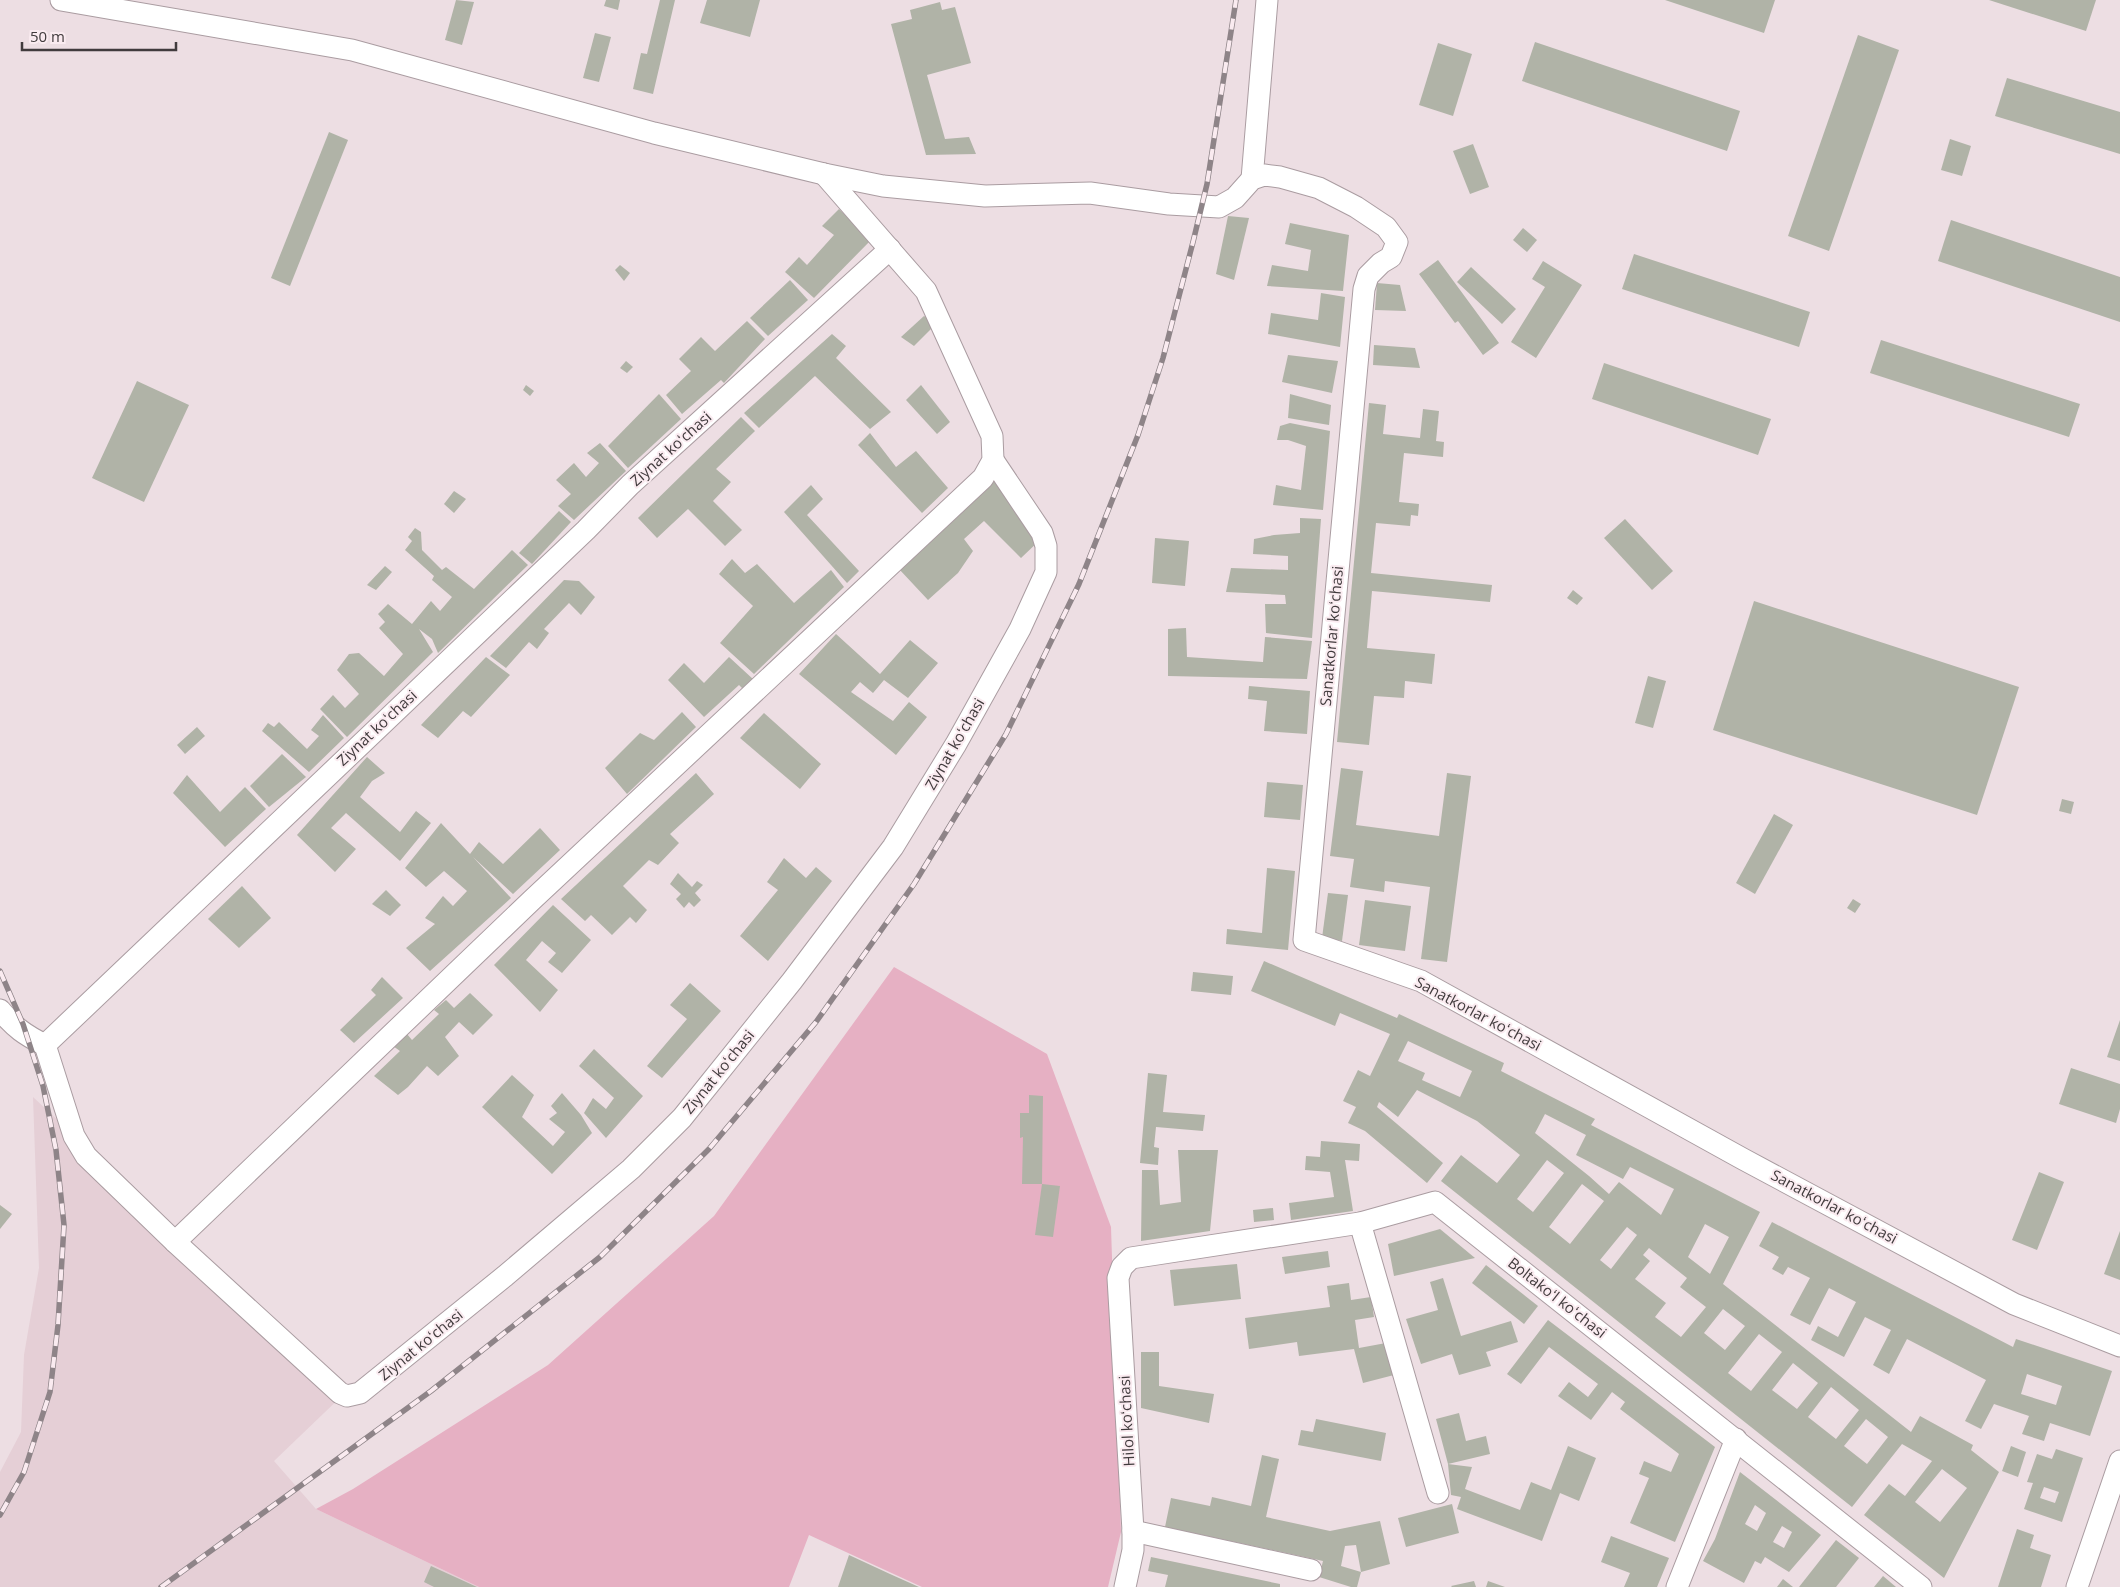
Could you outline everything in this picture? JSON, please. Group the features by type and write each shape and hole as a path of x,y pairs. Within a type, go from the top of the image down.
{"street":[{"path":"61,0 352,50 654,133 824,174 883,186 985,196 1090,193 1169,204 1218,207 1235,198 1252,179 1268,0"},
{"path":"174,1242 525,907 983,478 993,460 992,436 926,291 824,174"},
{"name":"Sanatkorlar koʻchasi","path":"1252,179 1264,175 1280,177 1319,188 1356,207 1386,227 1397,242 1391,257 1381,263 1368,276 1364,289 1304,940 1421,981 1743,1159 2014,1304 2120,1346"},
{"name":"Ziynat koʻchasi","path":"890,249 630,485 579,537 45,1046 78,1145 86,1156 174,1242 340,1393 353,1396 387,1373 491,1288 630,1169 682,1118 792,981 893,848 956,744 1020,629 1046,572 1046,546 1035,522 993,460"},
{"path":"0,1010 23,1034 45,1046"},
{"name":"Boltakoʻl koʻchasi","path":"1131,1258 1360,1223 1435,1202 1921,1587"},
{"path":"1360,1223 1438,1493"},
{"name":"Hilol koʻchasi","path":"1125,1587 1133,1550 1133,1531 1118,1278 1122,1267 1131,1258"},
{"path":"1677,1587 1736,1439"},
{"path":"2077,1587 2120,1460"},
{"path":"1133,1531 1311,1570"}],"shaded area":[{"path":"894,967 1047,1054 1111,1227 1121,1532 1108,1587 922,1587 809,1535 789,1587 479,1587 316,1509 353,1489 548,1365 714,1216"},
{"path":"33,1097 348,1390 274,1461 316,1509 479,1587 0,1587 0,1472 21,1432 24,1355 39,1268"}],"building":[{"path":"456,0 474,2 462,45 445,40"},
{"path":"606,0 620,0 618,10 604,6"},
{"path":"660,0 675,0 653,94 633,89 641,53 647,54"},
{"path":"707,0 760,0 750,37 700,23"},
{"path":"1665,0 1775,0 1764,33"},
{"path":"1989,0 2096,0 2086,31"},
{"path":"940,2 942,10 955,7 971,63 927,75 945,139 969,137 976,154 926,155 891,24 912,19 910,10"},
{"path":"595,33 611,37 599,82 583,78"},
{"path":"1858,35 1899,50 1829,251 1788,236"},
{"path":"1535,42 1740,111 1727,151 1522,81"},
{"path":"1438,43 1472,54 1453,116 1419,105"},
{"path":"2007,78 2120,112 2120,154 1995,116"},
{"path":"329,132 348,140 290,286 271,278"},
{"path":"1950,139 1971,146 1962,176 1941,170"},
{"path":"1473,144 1489,187 1470,194 1453,151"},
{"path":"839,209 871,240 814,298 785,272 799,257 807,265 834,235 822,226"},
{"path":"1228,216 1249,218 1234,280 1216,274"},
{"path":"1951,220 2120,277 2120,322 1938,261"},
{"path":"1290,223 1349,235 1343,291 1267,286 1272,265 1308,271 1311,250 1285,244"},
{"path":"1523,228 1537,240 1527,252 1513,240"},
{"path":"1634,254 1810,312 1799,347 1622,289"},
{"path":"1438,260 1499,343 1483,355 1458,321 1455,323 1419,274"},
{"path":"1543,261 1582,285 1536,358 1511,342 1545,287 1532,279"},
{"path":"620,265 630,273 624,281 615,270"},
{"path":"1471,267 1516,309 1502,324 1457,282"},
{"path":"790,280 808,300 768,336 750,318"},
{"path":"1377,283 1400,285 1406,311 1375,310"},
{"path":"1321,293 1345,297 1340,347 1268,334 1271,313 1318,320"},
{"path":"924,316 936,324 914,346 901,337"},
{"path":"747,321 765,339 724,383 721,380 682,414 666,395 691,371 679,359 701,337 715,351"},
{"path":"832,334 846,346 836,358 891,412 870,429 815,376 759,428 744,413"},
{"path":"1881,340 2080,404 2069,437 1870,373"},
{"path":"1374,345 1415,348 1420,368 1373,365"},
{"path":"1288,355 1338,361 1332,393 1282,382"},
{"path":"626,361 633,367 627,373 620,368"},
{"path":"1604,363 1771,419 1758,455 1592,399"},
{"path":"137,381 189,405 144,502 92,478"},
{"path":"526,385 534,391 530,396 523,390"},
{"path":"921,385 950,422 937,434 906,400"},
{"path":"659,394 681,419 628,468 608,446"},
{"path":"1290,394 1331,405 1329,425 1288,418"},
{"path":"1369,403 1386,405 1383,434 1420,438 1423,409 1439,411 1436,441 1444,442 1443,457 1404,453 1399,502 1419,504 1418,516 1411,515 1410,526 1376,523 1371,573 1492,585 1490,602 1372,591 1367,648 1435,654 1432,684 1405,681 1404,698 1374,696 1369,745 1337,742"},
{"path":"741,417 755,431 716,469 731,482 713,501 742,530 725,546 688,509 657,538 638,518"},
{"path":"1290,423 1330,431 1323,510 1273,505 1276,485 1301,490 1306,446 1288,440 1277,440 1280,426"},
{"path":"870,433 896,467 916,451 948,488 922,513 858,445"},
{"path":"600,443 626,471 574,520 558,506 571,494 556,480 574,463 586,477 599,463 587,453"},
{"path":"994,480 1041,539 1021,558 984,521 964,539 973,551 958,573 928,600 899,569"},
{"path":"811,485 823,499 807,515 859,571 847,583 784,512"},
{"path":"454,491 466,499 454,513 444,504"},
{"path":"559,511 571,522 532,564 519,553"},
{"path":"1300,518 1321,519 1312,638 1266,633 1265,604 1286,604 1285,595 1226,592 1231,568 1288,570 1288,556 1253,554 1254,539 1300,533"},
{"path":"1625,519 1673,571 1652,590 1604,538"},
{"path":"415,528 421,532 422,550 442,570 446,567 474,589 512,550 528,565 438,653 432,639 419,629 433,652 347,737 320,709 333,695 345,708 359,694 337,670 349,654 359,653 384,676 403,654 379,628 385,622 378,614 388,604 412,624 431,601 440,611 452,597 432,580 434,576 405,550 412,541 408,537"},
{"path":"1155,538 1189,541 1185,586 1152,583"},
{"path":"732,559 745,573 757,564 794,603 831,570 844,587 754,674 720,643 753,606 719,574"},
{"path":"385,566 392,572 376,590 367,585"},
{"path":"564,580 579,581 595,597 581,615 569,603 544,629 549,633 537,649 529,642 506,668 490,656"},
{"path":"1573,590 1583,598 1577,605 1567,598"},
{"path":"1754,601 2019,687 1977,815 1713,730"},
{"path":"1186,628 1187,657 1263,662 1265,637 1312,641 1307,679 1168,676 1168,629"},
{"path":"836,634 880,674 910,640 938,663 908,698 884,680 873,693 860,682 851,692 893,721 909,702 927,717 896,755 799,674"},
{"path":"486,657 510,675 471,717 463,711 438,738 421,725"},
{"path":"729,657 754,680 743,689 739,685 704,717 668,680 684,663 704,683"},
{"path":"1648,676 1666,681 1653,728 1635,723"},
{"path":"1249,686 1310,691 1307,734 1264,731 1267,701 1248,699"},
{"path":"682,712 696,727 627,794 605,768 640,733 654,740"},
{"path":"764,713 821,764 800,789 740,738"},
{"path":"323,715 344,738 309,772 262,731 268,723 274,727 279,722 307,749 319,736 311,730"},
{"path":"197,727 205,736 185,754 177,745"},
{"path":"282,754 306,777 269,807 250,786"},
{"path":"367,757 385,773 372,781 360,797 400,832 416,811 431,823 400,861 346,813 331,828 356,849 335,872 297,835"},
{"path":"1341,768 1363,771 1356,825 1439,836 1447,773 1471,776 1447,962 1421,959 1430,887 1385,881 1384,892 1350,887 1354,859 1330,856"},
{"path":"696,773 714,794 670,834 679,843 658,865 649,860 623,886 647,910 636,923 630,917 612,935 591,915 585,921 561,899"},
{"path":"187,775 220,812 245,787 266,809 225,847 173,793"},
{"path":"1267,782 1303,785 1300,820 1264,817"},
{"path":"2062,799 2074,802 2071,814 2059,811"},
{"path":"1774,814 1793,825 1755,894 1736,883"},
{"path":"441,823 470,854 479,842 503,864 540,828 560,850 513,894 473,857 511,898 430,971 406,948 435,924 425,918 443,896 453,906 467,891 444,871 426,887 405,868"},
{"path":"784,858 806,878 816,867 832,881 768,961 740,936 778,890 767,882"},
{"path":"1267,868 1295,871 1288,950 1226,944 1227,929 1262,933"},
{"path":"678,873 692,887 697,881 703,885 695,893 701,900 694,907 689,902 684,908 676,899 681,894 670,884"},
{"path":"242,886 271,918 239,948 208,919"},
{"path":"386,890 401,905 390,916 372,904"},
{"path":"1328,893 1348,895 1342,941 1322,938"},
{"path":"1853,899 1861,904 1855,913 1847,908"},
{"path":"1365,900 1411,906 1405,951 1359,945"},
{"path":"553,905 591,940 562,973 548,962 556,953 542,941 526,960 558,990 540,1012 494,965"},
{"path":"1264,961 1397,1018 1399,1014 1504,1063 1501,1071 1595,1119 1591,1125 1760,1212 1723,1284 1911,1432 1920,1416 1973,1445 1971,1450 1999,1472 1944,1578 1864,1515 1889,1484 1905,1496 1932,1461 1902,1444 1852,1507 1441,1181 1461,1155 1497,1183 1520,1155 1477,1121 1417,1090 1398,1117 1379,1102 1377,1107 1443,1163 1427,1183 1365,1131 1348,1123 1356,1107 1343,1101 1358,1070 1370,1076 1390,1034 1340,1013 1335,1026 1251,991","holes":["1408,1041 1472,1071 1460,1097 1422,1080 1425,1073 1398,1061","1545,1114 1586,1135 1576,1155 1623,1179 1630,1167 1674,1189 1661,1215 1619,1182 1609,1194 1535,1133","1547,1160 1564,1173 1533,1212 1517,1199","1582,1184 1604,1201 1570,1244 1549,1227","1705,1224 1729,1237 1710,1274 1688,1257","1627,1227 1637,1235 1611,1269 1600,1260","1649,1248 1687,1278 1680,1287 1706,1307 1681,1337 1655,1317 1666,1303 1635,1279 1650,1261 1643,1255","1723,1309 1745,1326 1725,1350 1704,1333","1759,1334 1782,1352 1751,1391 1728,1373","1793,1363 1818,1383 1797,1409 1772,1390","1831,1387 1859,1410 1836,1439 1808,1417","1866,1419 1888,1437 1867,1464 1844,1446","1942,1469 1967,1488 1940,1522 1915,1502"]},
{"path":"1193,972 1233,976 1231,995 1191,991"},
{"path":"382,977 403,998 354,1043 340,1030 376,995 371,990"},
{"path":"690,983 721,1011 662,1078 647,1066 687,1019 670,1005"},
{"path":"470,993 493,1015 473,1035 459,1022 445,1037 459,1056 438,1076 427,1066 398,1095 374,1076 400,1051 393,1046 407,1034 412,1040 439,1014 434,1010 446,1000 454,1008"},
{"path":"2120,1020 2120,1061 2107,1057"},
{"path":"594,1049 643,1096 606,1138 584,1113 593,1098 606,1109 614,1098 579,1066"},
{"path":"2071,1068 2120,1084 2120,1109 2116,1123 2059,1104"},
{"path":"1148,1073 1167,1075 1163,1112 1205,1115 1203,1131 1156,1127 1154,1147 1159,1148 1158,1165 1140,1163"},
{"path":"512,1075 534,1095 522,1117 553,1146 565,1132 549,1119 557,1113 551,1106 562,1093 581,1115 592,1133 552,1174 482,1107"},
{"path":"1029,1095 1043,1096 1042,1184 1022,1184 1023,1137 1020,1138 1020,1113 1029,1113"},
{"path":"1321,1141 1360,1144 1359,1161 1345,1160 1353,1211 1291,1220 1289,1203 1334,1197 1330,1172 1305,1170 1306,1156 1320,1157"},
{"path":"1178,1150 1218,1150 1210,1231 1141,1241 1142,1170 1158,1170 1160,1205 1181,1202"},
{"path":"2039,1172 2064,1182 2037,1250 2012,1240"},
{"path":"1042,1184 1060,1186 1053,1237 1035,1235"},
{"path":"0,1205 12,1214 0,1229"},
{"path":"1273,1208 1274,1220 1254,1222 1253,1210"},
{"path":"1772,1222 2013,1347 2016,1339 2112,1371 2090,1436 2050,1423 2044,1441 2022,1434 2029,1416 1994,1404 1981,1429 1965,1421 1986,1380 1907,1339 1889,1374 1873,1365 1891,1330 1865,1317 1844,1357 1811,1340 1818,1326 1838,1337 1856,1302 1829,1288 1810,1325 1790,1315 1810,1278 1788,1267 1783,1275 1772,1269 1779,1257 1759,1246","holes":["2027,1374 2062,1386 2056,1405 2021,1394"]},
{"path":"1440,1229 1475,1258 1394,1276 1388,1244"},
{"path":"2120,1231 2120,1280 2104,1274"},
{"path":"1328,1251 1330,1267 1285,1274 1282,1257"},
{"path":"1237,1264 1241,1299 1174,1306 1170,1270"},
{"path":"1486,1265 1538,1306 1524,1324 1472,1283"},
{"path":"1443,1278 1461,1336 1511,1321 1518,1342 1486,1352 1491,1366 1459,1375 1452,1354 1421,1364 1406,1319 1438,1310 1430,1282"},
{"path":"1349,1283 1351,1300 1371,1297 1374,1317 1355,1320 1359,1348 1386,1343 1394,1375 1363,1383 1354,1349 1299,1356 1297,1342 1249,1349 1245,1318 1330,1307 1327,1286"},
{"path":"1548,1320 1715,1447 1675,1542 1630,1523 1649,1478 1639,1474 1644,1461 1671,1472 1679,1454 1620,1409 1625,1402 1612,1392 1591,1420 1558,1396 1569,1382 1588,1397 1598,1384 1549,1347 1521,1384 1507,1374"},
{"path":"1141,1352 1159,1352 1159,1386 1214,1394 1209,1423 1141,1408"},
{"path":"1459,1413 1466,1441 1486,1436 1490,1454 1448,1464 1436,1419"},
{"path":"1316,1419 1386,1433 1381,1461 1298,1445 1301,1430 1313,1432"},
{"path":"1568,1446 1596,1458 1579,1501 1560,1493 1542,1541 1457,1509 1461,1497 1451,1495 1448,1464 1472,1467 1465,1489 1520,1510 1531,1482 1551,1490"},
{"path":"2011,1446 2026,1452 2018,1477 2002,1471"},
{"path":"2056,1449 2083,1458 2062,1522 2024,1509 2033,1483 2027,1482 2037,1454 2052,1459","holes":["2044,1487 2059,1492 2055,1503 2040,1498"]},
{"path":"1262,1455 1279,1459 1266,1517 1330,1531 1380,1521 1390,1564 1361,1572 1357,1587 1351,1587 1319,1577 1323,1561 1165,1527 1171,1498 1210,1506 1212,1497 1251,1506","holes":["1356,1545 1361,1572 1341,1566 1345,1546"]},
{"path":"1740,1472 1821,1535 1789,1572 1765,1557 1761,1564 1755,1561 1744,1583 1703,1561 1715,1539","holes":["1755,1505 1766,1513 1757,1531 1745,1524","1782,1526 1792,1532 1784,1548 1773,1542"]},
{"path":"1452,1504 1459,1533 1406,1547 1398,1518"},
{"path":"2017,1529 2034,1535 2030,1548 2051,1555 2041,1587 1998,1587"},
{"path":"1611,1536 1669,1558 1657,1587 1624,1587 1630,1573 1601,1562"},
{"path":"1836,1540 1859,1558 1836,1587 1799,1587"},
{"path":"849,1555 890,1574 919,1587 838,1587"},
{"path":"1151,1557 1280,1584 1280,1587 1165,1587 1168,1575 1148,1571"},
{"path":"431,1566 477,1587 434,1587 424,1582"},
{"path":"1883,1576 1896,1587 1874,1587"},
{"path":"1783,1579 1793,1587 1777,1587"},
{"path":"1474,1581 1476,1587 1451,1586"},
{"path":"1488,1581 1505,1587 1486,1587"}],"railway":[{"path":"161,1587 431,1391 600,1257 709,1149 816,1022 914,884 1006,734 1079,584 1138,435 1163,358 1207,184 1236,0"},
{"path":"0,971 23,1024 43,1086 56,1150 64,1225 58,1325 50,1392 24,1472 0,1515"}]}
